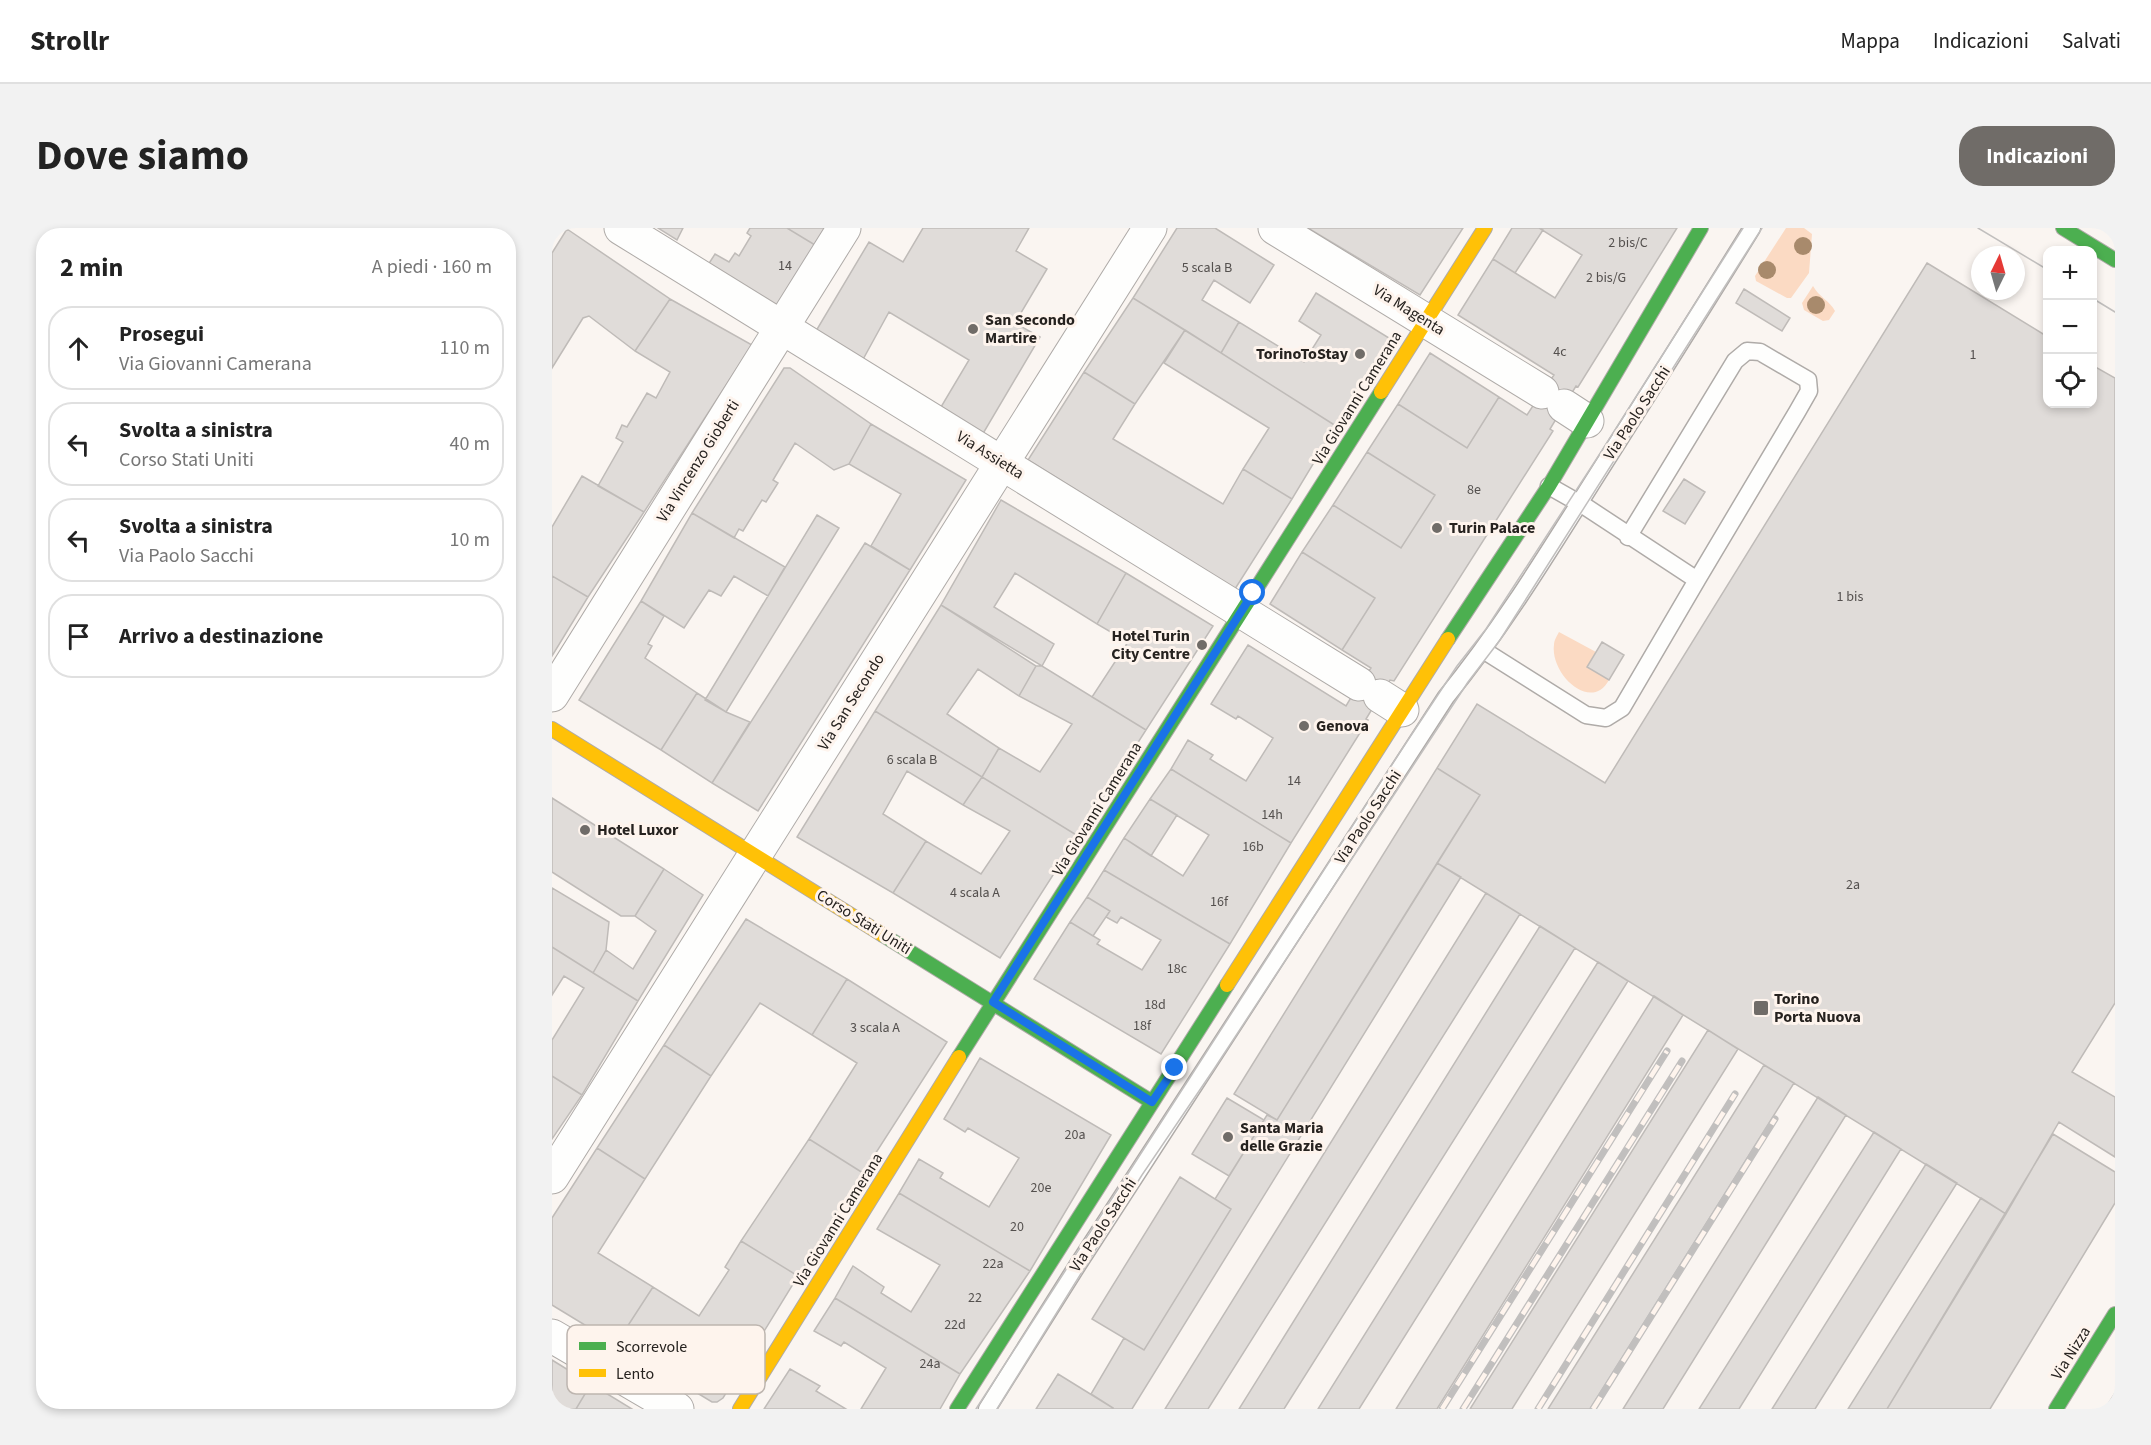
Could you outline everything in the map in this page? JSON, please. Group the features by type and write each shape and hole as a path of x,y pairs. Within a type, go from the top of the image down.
{"street":[{"name":"Via Assietta","path":"621,228 1380,697"},
{"name":"Via Vincenzo Gioberti","path":"552,695 844,228"},
{"name":"Via San Secondo","path":"552,1177 1150,228"},
{"name":"Via Magenta","path":"1275,228 1564,406"},
{"name":"Via Giovanni Camerana","path":"765,1369 993,1002 1485,228"},
{"name":"Via Paolo Sacchi","path":"957,1409 1175,1068 1380,697 1548,486 1564,406 1701,228"},
{"path":"2076,232 2115,260"},
{"name":"Corso Stati Uniti","path":"552,729 1152,1102"},
{"name":"Via Nizza","path":"2056,1409 2115,1314"},
{"path":"552,1336 567,1345"},
{"path":"651,1394 677,1409"},
{"name":"Via Giovanni Camerana","path":"740,1409 749,1394"}],"lane":[{"name":"Via Paolo Sacchi","path":"987,1409 1446,697 1483,650 1579,504 1670,363 1752,228"},
{"path":"1483,650 1586,715 1606,718 1622,708 1809,391 1808,380 1760,352 1747,351 1735,361 1628,537"},
{"path":"1548,486 1697,580"},
{"name":"Corso Stati Uniti","path":"1152,1102 1174,1117"}],"shaded area":[{"path":"1786,228 1804,228 1812,234 1809,273 1791,298 1756,281 1755,276"},
{"path":"1813,286 1835,311 1829,320 1823,321 1804,310 1802,303"},
{"path":"1559,632 1596,652 1587,667 1609,680 1601,689 1592,693 1583,691 1573,686 1565,678 1554,656 1554,643"}],"building":[{"path":"658,228 683,228 677,240"},
{"path":"750,228 787,228 815,245 775,309 706,268 715,254 729,262 735,253 739,256 751,236 747,233"},
{"path":"787,228 826,228 815,245"},
{"name":"San Secondo Martire","path":"923,228 1029,228 1016,251 1047,269 1015,323 1040,337 981,437 938,412 969,360 889,312 861,363 813,336 869,242 903,262"},
{"path":"1177,228 1215,228 1274,265 1250,303 1214,280 1202,300 1239,322 1221,353 1133,298"},
{"path":"1308,228 1463,228 1420,295"},
{"path":"1512,228 1543,230 1515,273 1493,259"},
{"path":"1539,228 1677,228 1564,406 1542,392 1554,375 1458,315 1493,259 1555,298 1582,255"},
{"path":"567,229 670,299 635,351 589,316 583,318 552,368 552,253"},
{"name":"Torino Porta Nuova","path":"1927,263 1971,290 1971,300 1988,300 2043,334 2043,408 2097,408 2097,368 2115,378 2115,1003 2072,1072 2115,1097 2115,1157 2059,1122 2006,1214 1437,863 1480,795 1437,768 1477,704 1605,783"},
{"path":"1744,289 1790,318 1782,331 1736,303"},
{"path":"1316,293 1389,338 1336,426 1221,353 1239,322 1304,362 1321,335 1299,321"},
{"path":"1133,298 1185,330 1135,404 1084,372"},
{"path":"670,299 752,345 644,512 598,486 623,442 616,438 622,425 627,427 647,393 656,398 670,372 635,351"},
{"path":"1185,330 1336,426 1292,499 1243,469 1269,428 1164,363"},
{"path":"1430,353 1499,397 1467,448 1398,404"},
{"path":"784,368 790,368 871,424 849,464 834,470 795,443 773,480 778,483 766,502 762,500 743,531 739,529 734,538 692,513"},
{"path":"1084,372 1135,404 1113,439 1223,504 1243,469 1292,499 1235,589 1028,460"},
{"path":"1542,392 1564,406 1550,429 1553,431 1394,681 1390,680 1380,696 1359,684 1371,668 1342,650 1375,598 1302,552 1333,505 1401,548 1435,495 1367,452 1398,404 1467,448 1499,397 1527,415"},
{"path":"871,424 966,480 910,570 871,546 901,494 849,464"},
{"path":"1367,452 1435,495 1401,548 1333,505"},
{"path":"582,476 644,512 588,597 552,576 552,527"},
{"path":"1684,479 1705,492 1685,524 1663,511"},
{"path":"1001,500 1126,573 1097,624 1015,573 994,607 1054,644 1042,666 941,605"},
{"path":"692,513 785,567 768,596 734,576 721,596 709,590 684,628 641,601"},
{"path":"817,515 839,528 726,712 705,700"},
{"path":"865,543 910,570 758,811 712,783"},
{"path":"1302,552 1375,598 1342,650 1270,604"},
{"path":"1126,573 1213,626 1146,730 1092,697 1128,642 1097,624"},
{"path":"552,576 588,597 552,656"},
{"path":"641,601 664,616 648,644 652,646 645,658 697,693 661,750 579,700"},
{"path":"941,605 1036,666 1019,696 978,669 947,714 999,748 982,777 875,711"},
{"path":"1602,642 1624,655 1609,680 1587,667"},
{"path":"1248,645 1346,706 1359,684 1380,696 1366,719 1368,720 1291,843 1171,769 1188,740 1213,755 1210,759 1246,781 1273,738 1238,716 1236,719 1211,704"},
{"path":"1036,666 1042,666 1146,730 1078,836 982,777 999,748 1040,772 1072,724 1019,696"},
{"path":"697,693 726,712 750,722 712,783 661,750"},
{"path":"875,711 982,777 963,805 907,771 883,814 926,841 893,893 797,837"},
{"path":"1437,768 1480,795 1277,1120 1234,1094"},
{"path":"1171,769 1291,843 1230,944 1104,870 1124,838 1183,876 1209,835 1150,799"},
{"path":"982,777 1078,836 1000,958 893,893 926,841 981,874 1010,831 963,805"},
{"path":"552,798 664,869 635,916 621,916 552,872"},
{"path":"1150,799 1177,815 1151,856 1124,838"},
{"path":"1437,863 1461,877 1132,1409 1112,1409 1091,1394 1124,1338 1144,1350 1231,1209 1215,1199 1267,1115 1277,1120"},
{"path":"664,869 703,895 638,1001 593,973 606,950 633,969 656,931 635,916"},
{"path":"1104,870 1230,944 1161,1054 1034,979 1070,922 1100,940 1097,944 1142,970 1161,940 1121,917 1117,923 1106,917 1110,911 1087,897"},
{"path":"552,888 609,922 606,950 593,973 552,947"},
{"path":"1486,893 1520,914 1208,1409 1165,1409"},
{"path":"1087,897 1110,911 1093,936 1070,922"},
{"path":"746,919 847,979 812,1035 760,1003 711,1076 664,1045"},
{"path":"1540,926 1575,948 1284,1409 1239,1409"},
{"path":"552,947 638,1001 582,1095 552,1076 552,1040 584,988 564,976 552,995"},
{"path":"1598,962 1628,981 1359,1409 1318,1409"},
{"path":"847,979 947,1042 863,1173 809,1139 857,1063 812,1035"},
{"path":"1654,996 1683,1015 1437,1409 1396,1409"},
{"path":"1708,1030 1738,1049 1512,1409 1470,1409"},
{"path":"664,1045 711,1076 645,1179 597,1148"},
{"path":"980,1058 1111,1135 1030,1271 899,1193 919,1159 943,1173 940,1178 989,1207 1019,1158 968,1128 965,1132 944,1119"},
{"path":"1764,1065 1794,1083 1590,1409 1548,1409"},
{"path":"552,1076 582,1095 552,1139"},
{"path":"1818,1097 1846,1115 1663,1409 1623,1409"},
{"name":"Santa Maria delle Grazie","path":"1227,1098 1264,1120 1229,1176 1192,1154"},
{"path":"1874,1132 1901,1149 1739,1409 1699,1409"},
{"path":"2053,1134 2115,1172 2115,1203 1990,1409 1887,1409"},
{"path":"809,1139 863,1173 798,1276 741,1241"},
{"path":"597,1148 645,1179 598,1253 653,1287 628,1325 585,1325 552,1305 552,1218"},
{"path":"1926,1164 1957,1183 1815,1409 1772,1409"},
{"path":"1180,1177 1231,1209 1144,1350 1092,1319"},
{"path":"899,1193 1030,1271 960,1374 835,1298 853,1266 884,1287 881,1293 911,1312 940,1265 877,1229"},
{"path":"1981,1198 2006,1214 1887,1409 1848,1409"},
{"path":"741,1241 798,1276 765,1330 765,1325 628,1325 653,1287 699,1316 729,1270 725,1267"},
{"path":"835,1298 960,1374 940,1409 861,1409 886,1368 844,1342 841,1346 814,1331"},
{"path":"552,1360 567,1369 567,1394 585,1394 576,1409 552,1409"},
{"path":"790,1369 820,1386 816,1391 846,1409 764,1409"},
{"path":"1058,1374 1113,1408 1036,1409"},
{"path":"2115,1393 2115,1409 2105,1409"},
{"path":"585,1394 607,1394 632,1409 576,1409"},
{"path":"699,1394 725,1394 717,1402 712,1402"}],"tram line":[{"path":"976,1409 1406,743 1457,666 1486,629 1601,452 1743,228"},
{"path":"997,1409 1142,1175 1468,682 1500,640 1762,228"},
{"path":"1978,228 2043,267"},
{"path":"2095,300 2115,312"}],"railway":[{"path":"1442,1409 1667,1051"},
{"path":"1463,1409 1682,1061"},
{"path":"1538,1409 1735,1094"},
{"path":"1593,1409 1775,1119"}],"traffic: fast":[{"path":"1448,639 1549,486 1701,228"},
{"path":"2063,228 2115,260"},
{"path":"959,1057 1381,392"},
{"path":"883,935 1152,1102"},
{"path":"957,1409 1227,985"},
{"path":"2056,1409 2115,1314"}],"traffic: slow":[{"path":"1381,392 1485,228"},
{"path":"1227,985 1448,639"},
{"path":"552,729 883,935"},
{"path":"765,1369 959,1057"},
{"path":"740,1409 749,1394"}],"place":[{"name":"San Secondo Martire","path":"973,329"},
{"name":"TorinoToStay","path":"1360,354"},
{"name":"Turin Palace","path":"1437,528"},
{"name":"Hotel Turin City Centre","path":"1202,645"},
{"name":"Genova","path":"1304,726"},
{"name":"Hotel Luxor","path":"585,830"},
{"name":"Torino Porta Nuova","path":"1761,1008"},
{"name":"Santa Maria delle Grazie","path":"1228,1137"}],"route":[{"path":"1175,1068 1152,1102 993,1002 1253,593"}]}
